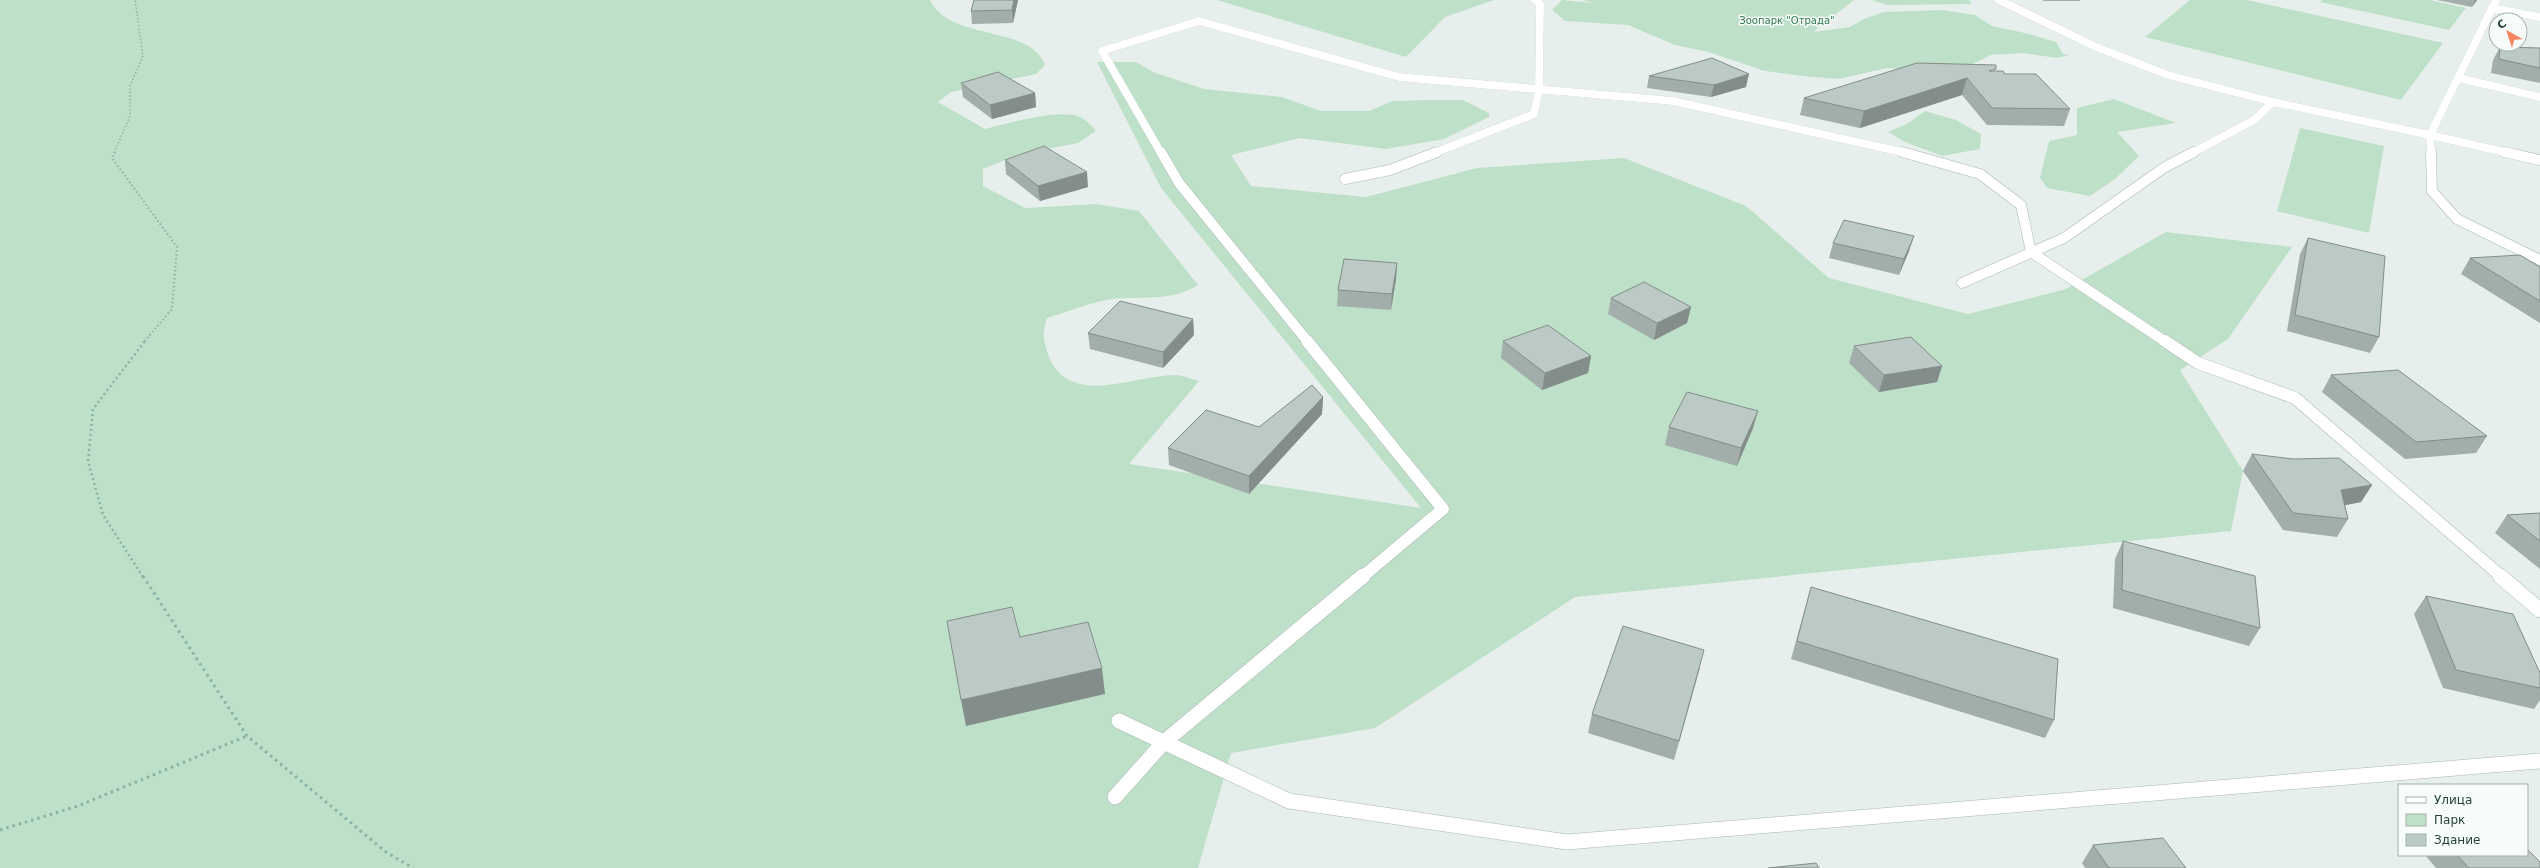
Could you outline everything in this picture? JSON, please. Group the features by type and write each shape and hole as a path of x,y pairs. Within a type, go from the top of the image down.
{"street":[{"path":"1344,179 1390,170 1534,114 1539,91 1540,4 1535,0"},
{"path":"1999,0 2096,47 2168,75 2273,102 2540,160"},
{"path":"2496,0 2430,135 2432,191 2458,218 2540,260"},
{"path":"2492,8 2540,17"},
{"path":"1115,797 1164,742 1443,509 1180,183 1102,51 1199,21 1399,77 1539,91 1673,101 1886,147 1980,174 2021,205 2031,252 2198,363 2295,398 2540,610"},
{"path":"2459,78 2540,97"},
{"path":"1962,282 2064,238 2166,167 2254,120 2273,102"},
{"path":"1119,721 1289,801 1567,842 2540,761"}],"path":[{"path":"136,0 143,56 130,86 130,116 112,158 177,247 172,308 128,360 93,409 88,461 103,515 246,736 386,852 413,868"},
{"path":"0,830 78,806 246,736"}],"green space":[{"path":"0,0 930,0 940,13 954,22 1024,43 1037,52 1045,65 1036,74 951,92 938,102 985,129 1030,118 1064,114 1081,117 1096,131 1078,143 1020,154 983,169 983,186 1025,208 1096,204 1139,211 1198,285 1178,294 1167,296 1104,300 1047,318 1044,329 1044,338 1049,357 1059,372 1072,381 1088,385 1105,385 1159,376 1175,375 1184,376 1199,381 1129,464 1421,508 1161,188 1097,62 1136,62 1153,72 1204,89 1282,97 1321,111 1369,111 1393,101 1463,100 1489,113 1489,117 1444,139 1386,149 1300,138 1231,155 1251,186 1366,197 1477,168 1624,158 1746,206 1829,278 1968,314 2066,289 2166,232 2292,247 2228,339 2180,370 2243,471 2231,531 1575,597 1375,728 1231,753 1198,868 0,868"},
{"path":"1217,0 1494,0 1445,17 1406,57"},
{"name":"Зоопарк \"Отрада\"","path":"1562,0 1592,3 1628,14 1583,0 1854,0 1813,32 1850,27 1864,19 1884,12 1943,10 1975,15 1992,26 2025,33 2056,42 2063,54 2069,55 2057,58 2023,53 1991,55 1954,73 1887,68 1838,79 1802,76 1765,71 1708,52 1675,45 1628,25 1565,21 1552,10"},
{"path":"1871,0 1969,0 1972,4 1888,5"},
{"path":"2190,0 2247,0 2443,43 2401,100 2145,37"},
{"path":"2322,0 2430,0 2466,8 2449,30 2320,2"},
{"path":"2114,99 2176,123 2117,132 2139,156 2115,179 2090,196 2047,188 2040,178 2049,141 2077,135 2077,108"},
{"path":"1925,111 1956,120 1981,134 1980,149 1942,156 1905,142 1888,132 1907,124"},
{"path":"2300,128 2384,146 2369,233 2277,211"}],"building":[{"path":"974,0 1014,0 1012,10 971,11"},
{"path":"2528,48 2540,48 2540,68 2499,59 2500,52 2528,52"},
{"path":"1712,58 1749,74 1714,85 1649,76"},
{"path":"1917,63 1996,65 1996,69 1989,71 2003,71 2005,74 2036,74 2070,109 1992,108 1967,78 1864,111 1804,98"},
{"path":"998,72 1035,93 990,105 961,83"},
{"path":"1044,146 1087,172 1038,186 1005,160"},
{"path":"1844,220 1914,236 1904,259 1833,243"},
{"path":"2308,238 2385,256 2379,337 2295,315"},
{"path":"2520,255 2540,267 2540,301 2470,258"},
{"path":"1344,259 1397,263 1392,294 1338,290"},
{"path":"1644,282 1691,307 1657,323 1611,298"},
{"path":"1120,301 1193,319 1163,352 1088,333"},
{"path":"1548,325 1591,356 1545,373 1503,341"},
{"path":"1911,337 1942,366 1884,375 1854,346"},
{"path":"2398,370 2487,436 2416,442 2331,375"},
{"path":"1312,385 1323,397 1249,476 1168,448 1206,410 1259,427"},
{"path":"1687,392 1758,411 1741,448 1669,427"},
{"path":"2252,454 2293,459 2339,458 2372,485 2341,490 2348,519 2293,513"},
{"path":"2540,513 2540,541 2507,515"},
{"path":"2123,541 2255,576 2260,628 2122,590"},
{"path":"1811,587 2058,659 2054,720 1797,641"},
{"path":"2426,596 2513,614 2540,673 2540,688 2456,670"},
{"path":"1012,607 1020,637 1088,622 1102,668 961,700 947,621"},
{"path":"1623,626 1704,650 1679,741 1592,714"},
{"path":"2163,838 2186,868 2109,868 2093,845"},
{"path":"2528,850 2540,862 2540,868 2469,868 2458,856 2528,856"},
{"path":"1816,863 1819,868 1768,868"}]}
